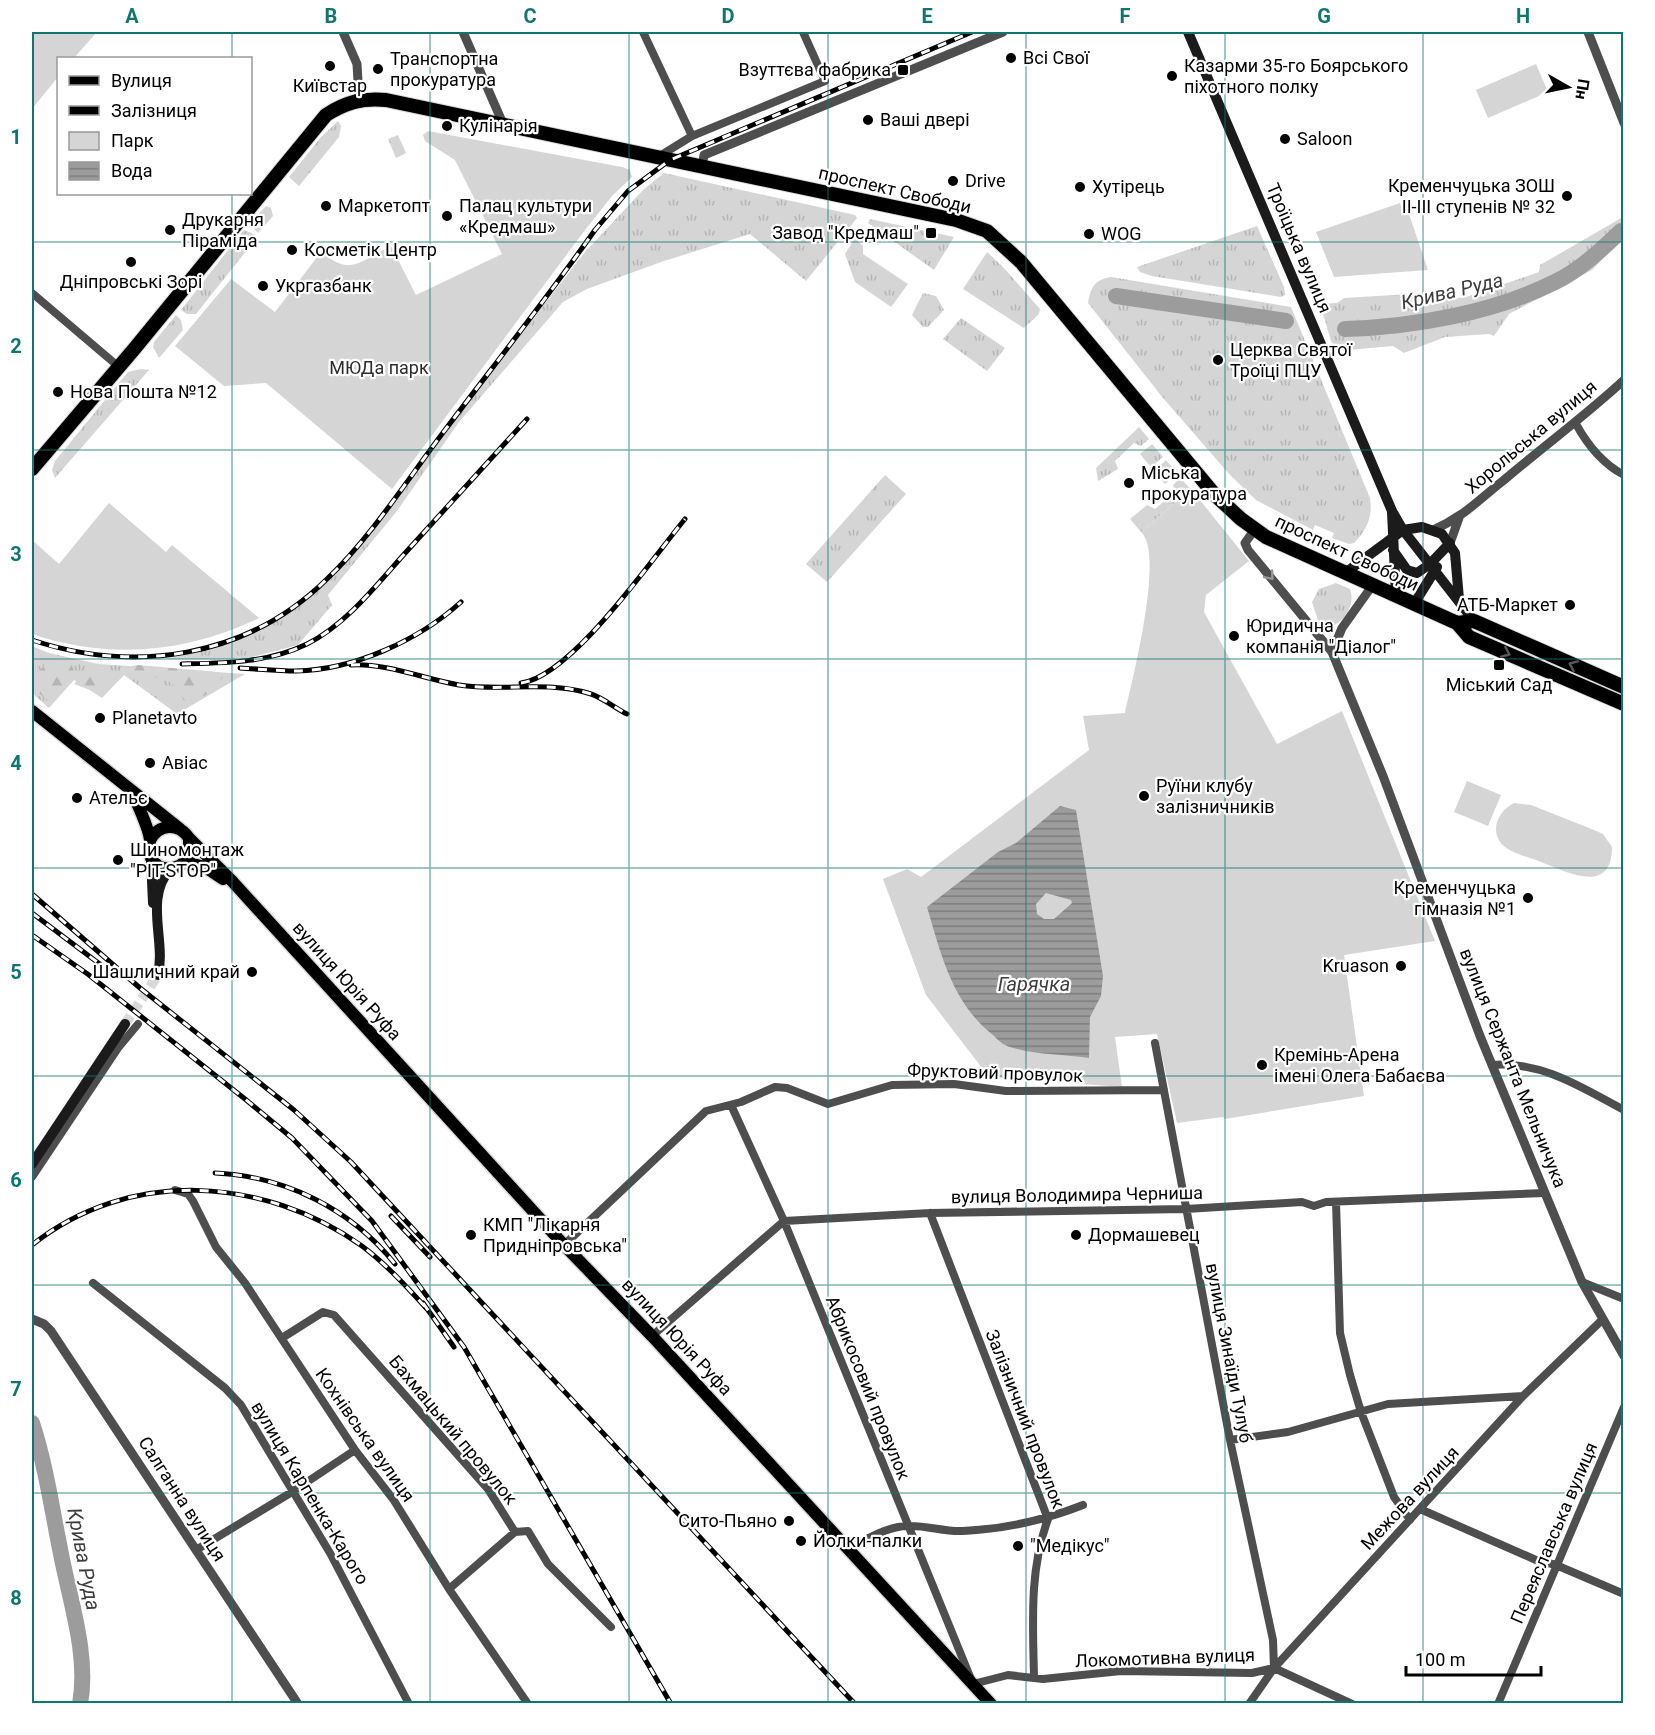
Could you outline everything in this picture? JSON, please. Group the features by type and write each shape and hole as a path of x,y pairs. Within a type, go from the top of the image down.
{"highway":[{"name":"проспект Свободи","path":"359,99 386,100 956,219 987,231 1021,262 1215,495 1254,529 1266,537 1457,623 1469,637 1623,704"},
{"path":"32,470 326,115 343,104 359,99"},
{"path":"1457,623 1474,621 1623,687"}],"main road":[{"name":"Троїцька вулиця","path":"1188,32 1392,512"},
{"path":"1392,512 1428,565 1474,621"},
{"path":"1392,512 1396,596"},
{"path":"1345,573 1403,530 1415,527 1433,530 1450,543 1455,553 1458,596 1463,607"},
{"path":"1393,550 1410,572 1428,565 1450,543"},
{"path":"1404,564 1405,557 1411,552 1418,551 1428,565"},
{"path":"1414,604 1428,565"},
{"name":"вулиця Юрія Руфа","path":"32,711 184,834 246,896 564,1245 652,1336 991,1704"},
{"path":"129,788 150,840"},
{"path":"158,975 161,950 157,915 152,898 151,859 148,849 150,840 159,829 173,826 184,834 191,851 186,862"},
{"path":"151,859 159,866 170,869 186,862 205,867 246,896"},
{"path":"157,915 160,889 170,869"},
{"path":"32,1164 124,1024"}],"street":[{"path":"343,32 357,64 359,99"},
{"path":"463,32 504,126"},
{"path":"643,32 692,136"},
{"path":"657,158 692,136 825,81 803,32"},
{"path":"702,167 704,155 1002,32"},
{"path":"1588,32 1623,123"},
{"path":"32,293 119,367"},
{"name":"Хорольська вулиця","path":"1459,518 1504,479 1621,387"},
{"path":"1576,424 1585,440 1599,456 1623,475"},
{"path":"1433,530 1459,518"},
{"path":"1450,543 1459,518"},
{"name":"вулиця Сержанта Мельничука","path":"1254,529 1245,543 1248,550 1332,652 1383,776 1492,1065 1582,1282 1623,1356"},
{"path":"1332,652 1342,627 1372,586"},
{"path":"32,1177 112,1057 138,1024"},
{"name":"вулиця Зинаїди Тулуб","path":"1155,1043 1230,1440 1273,1640 1274,1668"},
{"path":"1492,1065 1510,1064 1543,1070 1562,1077 1623,1110"},
{"name":"Фруктовий провулок","path":"564,1245 706,1111 731,1105 775,1087 787,1088 828,1104 892,1085 954,1084 1006,1091 1164,1090"},
{"name":"Абрикосовий провулок","path":"731,1105 784,1221 973,1684"},
{"name":"Кохнівська вулиця","path":"175,1190 188,1194 193,1201 216,1247 245,1283 355,1450 393,1499 449,1589 528,1704"},
{"name":"вулиця Володимира Черниша","path":"784,1221 930,1213 1186,1209 1302,1202 1314,1206 1336,1202 1545,1193"},
{"path":"1336,1202 1340,1333 1361,1412 1394,1497 1410,1520"},
{"name":"Залізничний провулок","path":"930,1213 1048,1519 1039,1544 1032,1602 1034,1678"},
{"path":"652,1336 784,1221"},
{"name":"вулиця Карпенка-Карого","path":"93,1282 225,1388 253,1423 348,1585 409,1704"},
{"path":"1582,1282 1623,1299"},
{"name":"Бахмацький провулок","path":"282,1338 323,1312 334,1315 488,1489 515,1532 528,1531 548,1564 611,1627"},
{"name":"Салганна вулиця","path":"32,1319 44,1324 51,1331 298,1704"},
{"name":"Межова вулиця","path":"1249,1704 1274,1668 1523,1396 1602,1320"},
{"path":"1230,1440 1288,1432 1388,1404 1523,1396"},
{"name":"Переяславська вулиця","path":"1498,1704 1623,1407"},
{"path":"196,1550 292,1492 355,1450"},
{"path":"848,1548 890,1529 908,1526 960,1531 1048,1519 1083,1505"},
{"path":"1420,1509 1536,1560 1556,1565 1623,1594"},
{"path":"449,1589 515,1532"},
{"name":"Локомотивна вулиця","path":"973,1684 1008,1675 1034,1678 1121,1671 1252,1672 1274,1668 1352,1704"}],"green space":[{"path":"32,32 97,32 75,57 57,57 57,78 32,109"},
{"path":"1536,64 1548,92 1488,118 1476,90"},
{"path":"338,121 341,126 339,137 299,186 289,177 321,137"},
{"name":"МЮДа парк","path":"428,131 622,167 630,170 632,177 612,196 582,234 392,489 266,383 224,386 175,346 231,279 275,312 321,252 332,260 348,265 363,261 391,246 416,295 502,254 455,160 425,141 423,135"},
{"path":"398,135 406,153 396,158 388,139"},
{"path":"664,173 855,215 857,218 806,281 750,234 661,262 587,289 563,302 459,422 397,511 328,595 332,605 298,645 245,659 167,659 256,630 293,609 332,576 585,252 644,189"},
{"path":"1400,203 1403,213 1408,211 1428,270 1334,277 1316,232"},
{"path":"266,206 271,208 273,216 258,233 252,227 253,220"},
{"path":"1623,217 1623,238 1592,270 1509,314 1494,336 1489,334 1445,337 1404,353 1393,346 1337,351 1331,341 1320,304 1337,303 1344,298 1428,293 1435,300 1466,297 1539,272 1540,265"},
{"path":"870,219 954,237 934,270 868,223"},
{"path":"1257,226 1284,287 1285,295 1281,297 1152,276 1140,272 1137,267"},
{"path":"244,230 254,234 255,240 196,314 187,314 181,310"},
{"path":"855,238 863,246 863,254 908,284 891,307 855,282 845,254"},
{"path":"987,252 1040,309 1039,314 1024,328 963,289"},
{"path":"1111,277 1291,307 1370,498 1371,511 1368,522 1354,543 1349,544 1332,538 1334,533 1315,525 1313,530 1256,500 1230,475 1163,398 1088,303 1094,285"},
{"path":"923,293 936,296 944,310 928,327 923,327 912,315"},
{"path":"176,315 181,320 183,330 159,358 153,347 154,342"},
{"path":"961,318 1005,348 987,371 943,339"},
{"path":"149,370 55,478 52,470 55,461 128,372"},
{"path":"1139,427 1149,439 1141,446 1134,443 1115,461 1118,469 1098,481 1096,468"},
{"path":"1152,444 1163,457 1151,467 1140,454"},
{"path":"1166,460 1177,473 1165,484 1154,471"},
{"path":"885,475 906,494 827,582 806,564"},
{"path":"1180,478 1191,489 1141,532 1130,519 1147,505 1155,509 1175,492 1173,485"},
{"path":"1191,489 1249,561 1206,595 1204,612 1277,744 1342,711 1435,941 1344,955 1364,1096 1225,1119 1223,1117 1177,1123 1157,1034 1115,1037 1122,1087 989,1077 926,995 883,879 907,869 921,877 1089,750 1083,716 1125,713 1145,618 1148,590 1150,565 1147,544 1141,532"},
{"path":"109,503 166,552 172,545 259,618 204,639 147,649 118,650 89,647 32,634 32,540 59,564"},
{"path":"1336,583 1350,589 1351,601 1344,617 1329,628 1318,620 1312,602 1319,589"},
{"path":"32,646 49,653 99,664 245,674 177,714 124,675 102,698 74,680 49,708 32,693"},
{"path":"61,658 71,664 76,675 49,701 32,688 32,678 51,659"},
{"path":"132,666 218,672 224,676 206,695 186,702 178,690 164,679 144,678 129,672"},
{"path":"118,673 111,685 101,694 74,684 83,675"},
{"path":"1467,781 1501,795 1488,826 1454,812"},
{"path":"1514,803 1531,805 1603,834 1612,847 1610,862 1605,871 1596,876 1575,875 1508,849 1497,836 1496,825 1504,810"}],"water":[{"name":"Гарячка","path":"1060,806 1076,810 1103,976 1101,996 1090,1017 1089,1058 1027,1051 1003,1044 967,1008 943,960 927,907 998,852 1016,843","holes":["1046,893 1071,900 1072,903 1054,919 1044,919 1037,914 1036,904"]}],"waterway":[{"name":"Крива Руда","path":"1345,329 1425,321 1506,302 1531,293 1573,272 1621,231"},
{"name":"Крива Руда","path":"1116,296 1286,321"},
{"name":"Крива Руда","path":"32,1423 45,1472 77,1629 82,1667 80,1704"}],"tunnel":[{"path":"125,1024 158,975"}],"railway":[{"path":"32,640 71,650 110,656 150,656 188,652 226,642 262,627 296,606 327,579 359,545 595,230 628,191 670,160 972,32"},
{"path":"182,664 262,658 292,650 322,636 361,602 527,419"},
{"path":"521,683 541,676 586,639 632,587 685,519"},
{"path":"240,668 296,671 318,669 363,659 426,629 461,602"},
{"path":"351,665 378,666 475,687 542,687 575,690 596,696 627,714"},
{"path":"32,894 140,988 294,1110 351,1162 855,1704"},
{"path":"32,913 101,965"},
{"path":"32,935 89,975 292,1138 372,1221 464,1347 671,1704"},
{"path":"215,1173 266,1181 315,1199 358,1227 378,1244 395,1264"},
{"path":"32,1245 70,1220 111,1203 153,1193 196,1190 240,1195 282,1205 323,1223 362,1246 388,1268 427,1309"},
{"path":"391,1216 430,1257"},
{"path":"423,1303 454,1347"}],"place":[{"name":"Всі Свої","path":"1011,58"},
{"name":"Київстар","path":"330,66"},
{"name":"Транспортна прокуратура","path":"378,69"},
{"name":"Взуттєва фабрика","path":"903,70"},
{"name":"Казарми 35-го Боярського піхотного полку","path":"1172,76"},
{"name":"Ваші двері","path":"868,120"},
{"name":"Кулінарія","path":"447,126"},
{"name":"Saloon","path":"1285,139"},
{"name":"Drive","path":"953,181"},
{"name":"Хутірець","path":"1080,187"},
{"name":"Кременчуцька ЗОШ ІІ-ІІІ ступенів № 32","path":"1567,196"},
{"name":"Маркетопт","path":"326,206"},
{"name":"Палац культури «Кредмаш»","path":"447,216"},
{"name":"Друкарня Піраміда","path":"170,230"},
{"name":"Завод \"Кредмаш\"","path":"931,233"},
{"name":"WOG","path":"1089,234"},
{"name":"Косметік Центр","path":"292,250"},
{"name":"Дніпровські Зорі","path":"131,262"},
{"name":"Укргазбанк","path":"263,286"},
{"name":"Церква Святої Троїці ПЦУ","path":"1218,360"},
{"name":"Нова Пошта №12","path":"58,392"},
{"name":"Міська прокуратура","path":"1129,483"},
{"name":"АТБ-Маркет","path":"1570,605"},
{"name":"Юридична компанія \"Діалог\"","path":"1234,636"},
{"name":"Міський Сад","path":"1499,665"},
{"name":"Planetavto","path":"100,718"},
{"name":"Авіас","path":"150,763"},
{"name":"Руїни клубу залізничників","path":"1144,796"},
{"name":"Ательє","path":"77,798"},
{"name":"Шиномонтаж \"PIT-STOP\"","path":"118,860"},
{"name":"Кременчуцька гімназія №1","path":"1528,898"},
{"name":"Kruason","path":"1401,966"},
{"name":"Шашличний край","path":"252,972"},
{"name":"Кремінь-Арена імені Олега Бабаєва","path":"1262,1065"},
{"name":"КМП \"Лікарня Придніпровська\"","path":"471,1235"},
{"name":"Дормашевец","path":"1076,1235"},
{"name":"Сито-Пьяно","path":"789,1521"},
{"name":"Йолки-палки","path":"801,1541"},
{"name":"\"Медікус\"","path":"1018,1546"}]}
